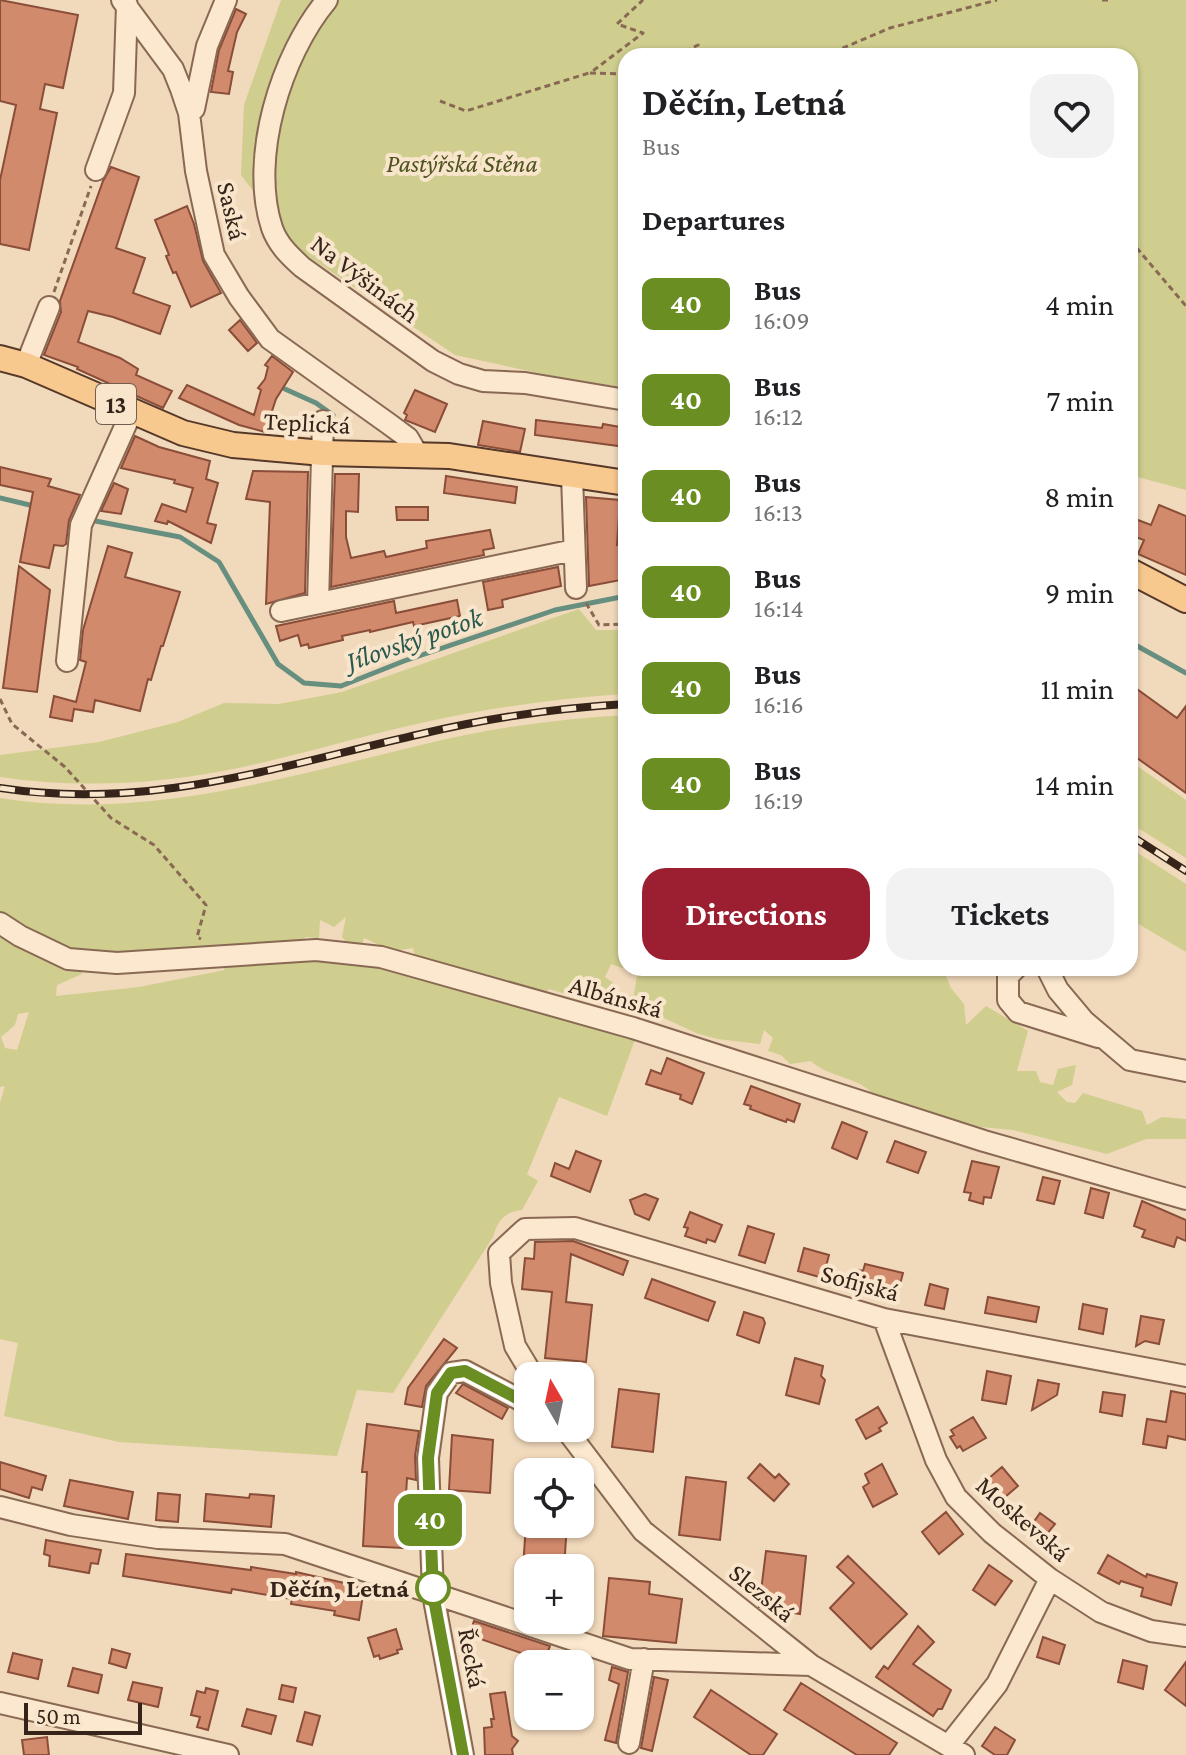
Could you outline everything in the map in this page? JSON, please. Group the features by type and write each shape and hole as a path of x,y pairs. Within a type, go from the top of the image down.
{"main road":[{"name":"Teplická","path":"1,359 26,365 183,433 209,441 323,453 449,456 618,482"},
{"path":"1138,575 1186,600"}],"street":[{"path":"189,113 194,109 207,46 226,0"},
{"name":"Na Výšinách","path":"327,0 310,23 285,71 272,120 265,178 273,230 283,249 302,267 433,361 459,374 483,381 525,383 618,399"},
{"path":"96,170 124,93 127,2"},
{"name":"Saská","path":"127,2 173,69 189,113 196,171 214,255 239,297 270,339 408,438 418,455"},
{"path":"26,365 49,307"},
{"path":"67,661 84,516 132,411"},
{"path":"318,603 323,421"},
{"path":"572,476 576,588"},
{"path":"281,611 574,550"},
{"name":"Albánská","path":"0,923 68,959 117,963 316,950 381,957 633,1028 984,1141 1186,1199"},
{"path":"1008,976 1008,1000 1018,1012 1106,1039"},
{"path":"1051,976 1058,990 1084,1021 1130,1060 1186,1071"},
{"name":"Sofijská","path":"525,1362 515,1346 499,1253 525,1229 575,1228 884,1319 1186,1376"},
{"name":"Moskevská","path":"884,1319 936,1460 956,1497 992,1533 1050,1579 1101,1612 1151,1631 1186,1636"},
{"name":"Řecká","path":"463,1755 433,1594 428,1458 437,1393 451,1373 465,1371 514,1397"},
{"name":"Slezská","path":"576,1442 643,1531 811,1665 956,1750"},
{"path":"0,1507 71,1525 158,1538 285,1544 630,1659 811,1665"},
{"path":"956,1750 997,1684 1050,1579"},
{"path":"629,1743 644,1659"},
{"path":"0,1703 228,1755"}],"path":[{"path":"623,48 643,33 617,24 643,0"},
{"path":"843,48 890,28 997,0"},
{"path":"1102,0 1108,0"},
{"path":"590,73 618,52"},
{"path":"440,101 466,111 590,73 618,74"},
{"path":"49,307 96,170"},
{"path":"1138,249 1186,306"},
{"path":"576,588 599,625 618,624"},
{"path":"0,699 12,724 65,767 111,818 154,845 206,905 197,937 226,956"}],"green space":[{"name":"Pastýřská Stěna","path":"281,0 1186,0 1186,490 1138,477 1138,48 618,48 618,387 455,355 299,250 241,175 244,105"},
{"path":"579,609 596,630 618,630 618,695 472,713 243,767 183,777 91,784 0,777 0,755 99,742 178,722 224,703 279,704 342,692"},
{"path":"618,716 618,967 611,964 605,977 619,987 601,1004 549,989 537,1001 512,994 501,979 464,972 460,981 637,1034 607,1116 559,1097 527,1174 538,1181 522,1210 506,1215 500,1222 393,1393 357,1390 337,1456 119,1442 4,1416 18,1343 0,1339 0,1103 5,1086 0,1087 0,798 54,804 160,800 265,782 446,739 523,725","holes":["346,917 342,937 352,949 361,949 364,938 393,951 413,948 418,967 423,973 344,960 346,953 305,946 305,937 319,938 320,920 334,927","212,952 225,970 139,987 56,996 57,985 82,974 83,956 116,960","29,1012 17,1050 5,1048 1,1037 15,1025 18,1014"]},
{"path":"1138,767 1186,800 1186,858 1138,828"},
{"path":"1138,853 1186,884 1186,952 1138,924"},
{"path":"637,976 946,976 964,1004 966,1025 986,1006 1028,1031 1017,1071 1036,1071 1040,1082 1053,1085 1058,1069 1076,1065 1072,1085 1057,1092 1067,1102 1075,1103 1083,1093 1142,1111 1147,1125 1162,1117 1186,1119 1186,1139 1146,1139 1107,1154 1013,1130 981,1127 875,1097 862,1085 811,1061 790,1064 781,1055 768,1051 773,1038 764,1030 760,1044 717,1039 662,1017 652,1000 652,1013 645,1017 615,1008 618,997 634,995"}],"building":[{"path":"0,0 78,15 63,88 45,84 40,109 57,113 29,250 0,244 0,180 16,105 0,101"},
{"path":"236,9 246,14 237,32 228,71 233,72 229,94 211,92 219,50"},
{"path":"111,167 139,177 116,248 145,258 133,293 170,306 160,334 88,311 78,342 120,358 138,369 136,375 172,391 163,408 78,367 44,355 61,312 60,301 103,181"},
{"path":"187,206 203,261 221,293 191,307 176,272 173,273 155,220"},
{"path":"240,320 257,343 248,351 229,330"},
{"path":"272,356 293,372 276,399 265,432 239,425 179,398 187,385 254,415 261,390 258,388 265,379 268,367 265,365"},
{"path":"415,390 447,404 435,432 405,420 407,415 404,413"},
{"path":"536,420 602,428 603,424 618,427 618,446 535,435"},
{"path":"483,421 525,429 520,452 478,445"},
{"path":"135,436 159,447 210,461 206,479 218,483 207,523 216,525 211,543 168,521 167,524 155,521 162,504 186,512 193,488 174,483 175,480 121,468"},
{"path":"0,467 51,479 48,486 80,495 69,520 66,544 54,545 49,568 20,562 33,492 0,485"},
{"path":"253,471 308,472 305,593 266,604 270,502 246,499"},
{"path":"335,474 359,474 358,512 346,511 346,537 351,558 384,551 386,557 427,548 426,541 490,530 494,548 483,550 484,555 331,587"},
{"path":"446,476 517,487 515,503 444,493"},
{"path":"114,483 128,489 121,514 101,511"},
{"path":"586,497 618,500 618,581 589,586"},
{"path":"1159,505 1186,516 1186,575 1138,554 1144,540 1138,538 1138,520 1151,525"},
{"path":"396,507 428,507 428,520 397,520"},
{"path":"108,546 132,553 125,577 180,592 163,646 151,680 148,679 140,711 95,700 93,712 74,709 72,721 50,717 54,696 76,702 86,662 80,660 83,630"},
{"path":"19,566 50,590 37,692 3,688"},
{"path":"558,567 561,586 502,600 503,607 488,610 483,582"},
{"path":"457,600 460,616 414,626 413,622 370,630 309,648 308,644 301,646 298,635 280,641 276,626 394,601 396,613"},
{"path":"1138,690 1177,718 1186,706 1186,793 1138,759"},
{"path":"667,1058 704,1073 692,1104 680,1099 681,1095 646,1084 651,1070 661,1074"},
{"path":"751,1086 800,1104 794,1122 787,1119 786,1122 744,1104"},
{"path":"842,1122 867,1132 857,1159 832,1148"},
{"path":"895,1141 926,1152 918,1173 887,1162"},
{"path":"576,1151 601,1161 590,1192 551,1176 555,1163 569,1169"},
{"path":"972,1161 999,1167 991,1198 984,1197 983,1204 969,1200 971,1193 964,1192"},
{"path":"1043,1177 1060,1181 1054,1204 1037,1200"},
{"path":"1091,1188 1109,1193 1103,1218 1085,1213"},
{"path":"645,1194 658,1199 649,1220 635,1214 630,1200"},
{"path":"1142,1201 1186,1220 1186,1241 1177,1237 1174,1247 1142,1237 1145,1230 1134,1226"},
{"path":"690,1212 722,1225 715,1242 707,1239 706,1243 685,1236 688,1228 684,1227"},
{"path":"748,1226 774,1234 765,1263 739,1255"},
{"path":"573,1241 628,1261 623,1275 571,1254 566,1302 592,1305 586,1362 545,1358 552,1292 522,1289 525,1258 534,1259 535,1242"},
{"path":"804,1248 829,1255 823,1278 798,1271"},
{"path":"865,1264 903,1273 899,1288 886,1285 883,1296 847,1288 849,1276 856,1278"},
{"path":"652,1279 715,1302 708,1321 645,1298"},
{"path":"930,1284 948,1289 944,1309 925,1305"},
{"path":"988,1297 1039,1307 1036,1322 985,1313"},
{"path":"1083,1304 1107,1309 1103,1334 1079,1329"},
{"path":"744,1312 763,1318 765,1323 759,1343 737,1335"},
{"path":"1141,1316 1164,1320 1159,1344 1145,1341 1136,1346"},
{"path":"444,1339 457,1348 426,1386 422,1407 405,1404 408,1388"},
{"path":"795,1358 823,1366 821,1376 825,1380 819,1404 786,1395"},
{"path":"987,1371 1011,1376 1006,1404 982,1400"},
{"path":"1038,1380 1059,1384 1057,1395 1032,1410"},
{"path":"463,1384 508,1408 502,1419 456,1393"},
{"path":"619,1389 659,1394 653,1452 612,1447"},
{"path":"1171,1391 1186,1394 1186,1440 1168,1436 1166,1448 1143,1444 1147,1419 1166,1422"},
{"path":"1103,1392 1125,1395 1122,1416 1100,1412"},
{"path":"878,1407 887,1423 879,1428 881,1431 866,1439 856,1420"},
{"path":"973,1417 986,1438 963,1451 950,1437 954,1435 951,1430"},
{"path":"367,1424 419,1431 415,1456 416,1480 407,1478 403,1548 363,1546 367,1472 362,1472"},
{"path":"452,1435 493,1440 490,1493 449,1490"},
{"path":"0,1462 46,1476 42,1490 32,1487 29,1498 0,1489"},
{"path":"760,1464 775,1478 779,1474 789,1484 774,1501 748,1478"},
{"path":"882,1464 897,1494 873,1507 863,1487 869,1483 865,1474"},
{"path":"1002,1467 1018,1486 998,1503 982,1484"},
{"path":"686,1477 726,1482 720,1540 679,1535"},
{"path":"70,1480 133,1492 128,1519 64,1506"},
{"path":"158,1493 180,1495 178,1522 156,1520"},
{"path":"206,1494 249,1498 250,1494 274,1496 271,1527 204,1521"},
{"path":"946,1512 963,1534 939,1554 922,1532"},
{"path":"1040,1513 1055,1524 1042,1540 1028,1530"},
{"path":"525,1538 566,1538 565,1554 524,1554"},
{"path":"46,1540 101,1550 98,1564 91,1563 89,1573 49,1566 50,1556 44,1554"},
{"path":"766,1551 806,1556 800,1614 759,1607"},
{"path":"126,1554 251,1570 251,1567 296,1572 353,1585 364,1589 359,1620 334,1615 335,1611 291,1604 292,1599 123,1576"},
{"path":"1108,1555 1146,1577 1147,1574 1177,1583 1171,1605 1141,1596 1143,1588 1121,1581 1119,1584 1098,1573"},
{"path":"848,1556 907,1614 871,1649 830,1608 854,1583 837,1567"},
{"path":"989,1565 1012,1581 995,1605 973,1590"},
{"path":"609,1578 650,1582 649,1594 682,1599 676,1643 603,1636"},
{"path":"474,1621 550,1646 548,1650 514,1651 469,1635"},
{"path":"918,1626 934,1642 913,1664 951,1690 942,1709 938,1709 933,1716 876,1677 884,1666 888,1669"},
{"path":"396,1629 402,1649 380,1659 379,1655 374,1657 368,1638"},
{"path":"1043,1637 1065,1645 1059,1664 1037,1657"},
{"path":"112,1649 130,1654 126,1668 109,1663"},
{"path":"13,1653 42,1660 38,1679 8,1672"},
{"path":"1123,1660 1147,1666 1143,1689 1118,1682"},
{"path":"1186,1662 1186,1706 1165,1690"},
{"path":"612,1667 628,1672 616,1743 605,1740 619,1684 609,1680"},
{"path":"73,1668 102,1675 98,1693 68,1686"},
{"path":"654,1677 668,1680 652,1751 641,1748"},
{"path":"133,1682 162,1688 158,1707 128,1700"},
{"path":"801,1683 897,1743 889,1755 857,1755 784,1710"},
{"path":"282,1685 296,1688 293,1702 279,1699"},
{"path":"206,1688 218,1691 208,1730 197,1727 200,1717 191,1715 197,1691 205,1693"},
{"path":"711,1690 777,1734 763,1755 751,1755 694,1717"},
{"path":"505,1692 512,1736 518,1741 512,1749 513,1755 485,1755 484,1728 492,1727 491,1719 494,1719 490,1694"},
{"path":"247,1709 276,1716 271,1734 242,1726"},
{"path":"305,1712 320,1716 312,1745 297,1741"},
{"path":"995,1727 1015,1740 1007,1755 995,1755 982,1746"},
{"path":"47,1737 49,1755 24,1755 22,1740"}],"waterway":[{"path":"285,389 316,403 333,415"},
{"name":"Jílovský potok","path":"0,498 34,506"},
{"name":"Jílovský potok","path":"90,520 180,537 219,562 278,664 304,683 341,686 404,661 555,610 618,598"},
{"name":"Jílovský potok","path":"1138,646 1186,673"}],"railway":[{"path":"0,788 55,794 109,794 213,782 472,723 548,711 618,705"},
{"path":"1138,840 1186,871"}],"bus line":[{"name":"40","path":"463,1755 433,1594 428,1458 437,1393 451,1373 465,1371 514,1397"}],"place":[{"name":"Děčín, Letná","path":"433,1588"}]}
